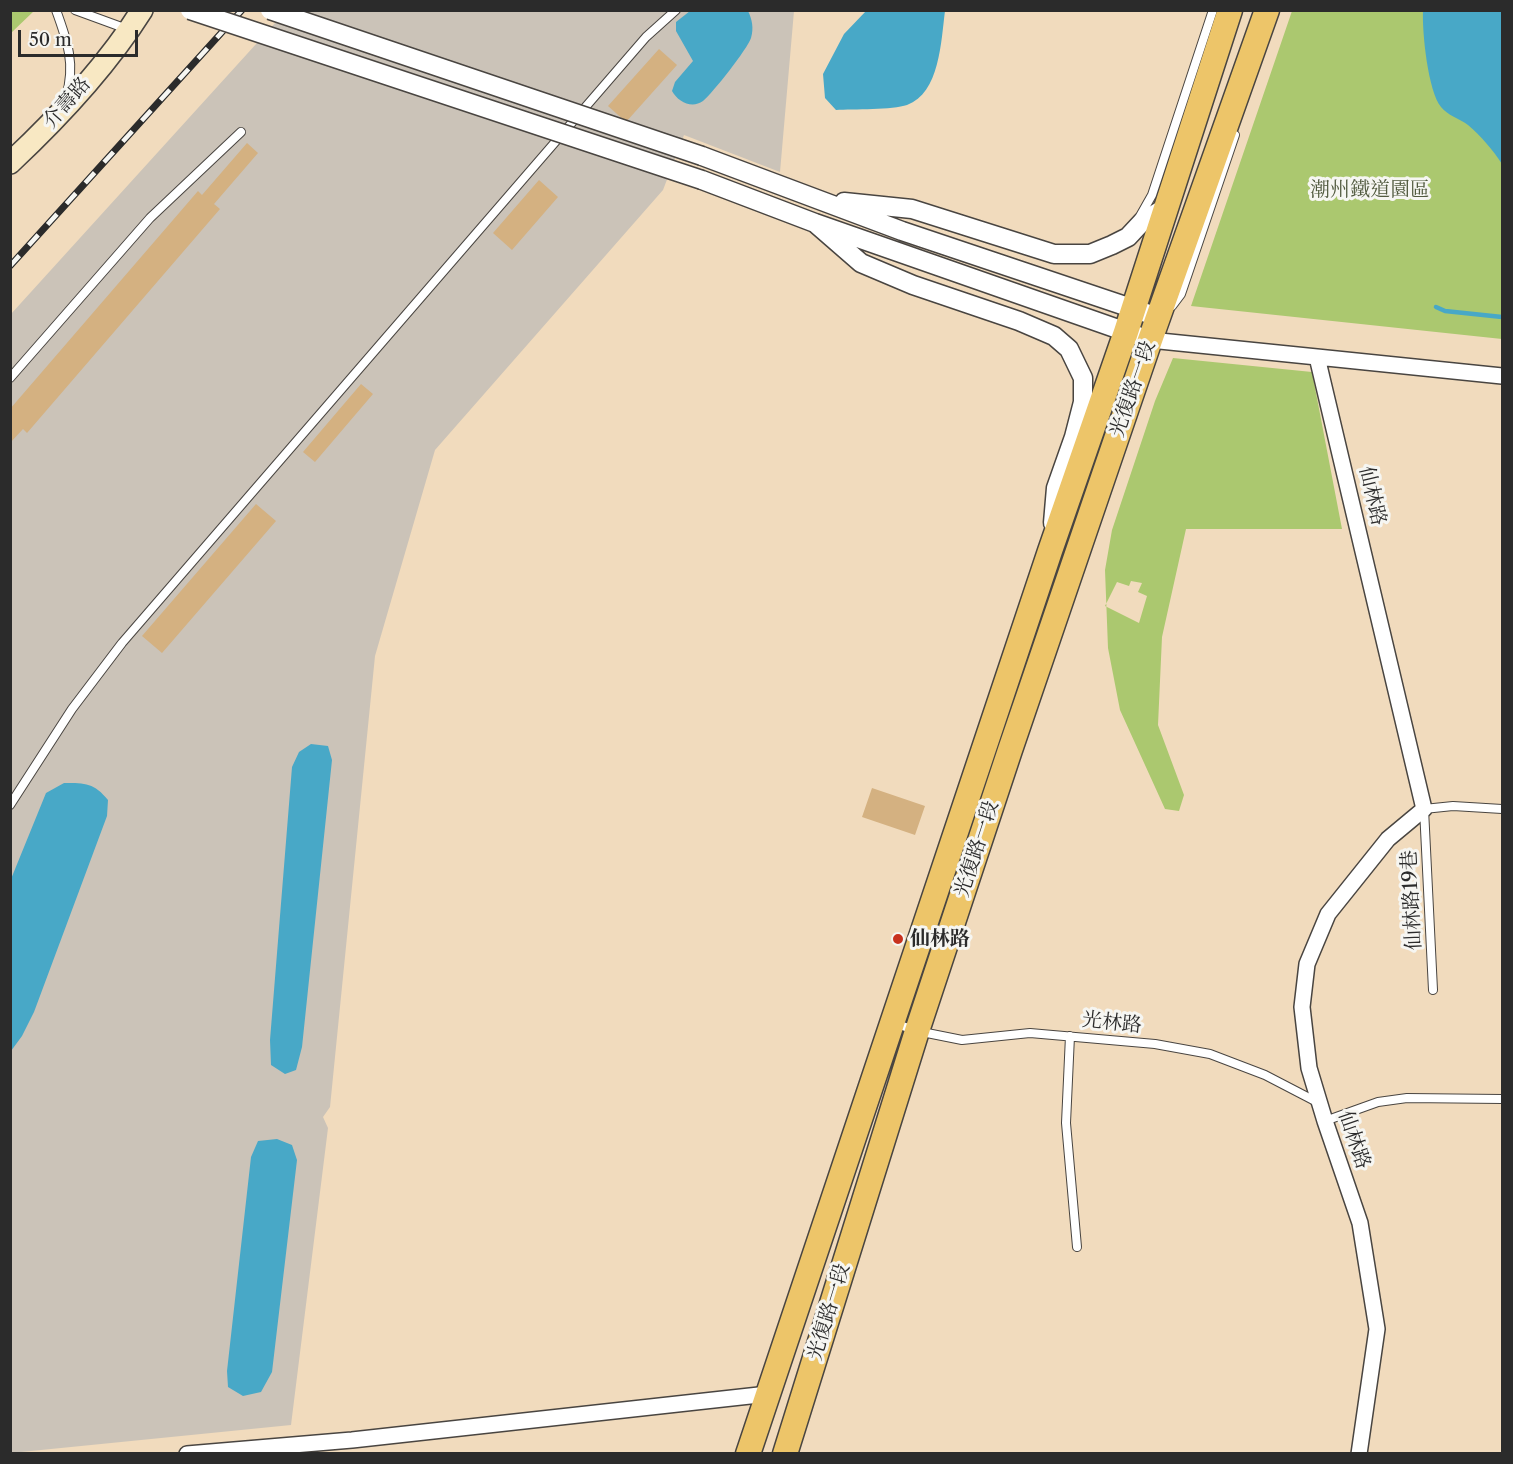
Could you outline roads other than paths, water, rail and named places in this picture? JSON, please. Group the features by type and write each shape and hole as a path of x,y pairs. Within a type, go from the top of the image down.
{"main road":[{"name":"介壽路","path":"10,163 59,115 129,30 142,10"},
{"name":"光復路一段","path":"748,1454 1168,206 1223,14"},
{"name":"光復路一段","path":"785,1454 917,1031 1010,750 1150,340 1263,21"}],"street":[{"path":"190,10 702,180 815,224 1150,340 1503,376"},
{"path":"270,10 702,156 902,231 1158,317"},
{"path":"817,199 912,209 1054,254 1090,254 1128,237 1143,222 1168,206"},
{"path":"815,224 861,263 913,285 1019,321 1054,336 1069,349 1083,378 1083,402 1074,437 1056,488 1050,551"},
{"name":"仙林路","path":"1317,357 1424,809 1388,838 1328,914 1307,964 1302,1007 1309,1068 1360,1223 1377,1329 1359,1454"},
{"path":"187,1454 351,1440 768,1394"}],"lane":[{"path":"56,10 66,37 71,60 71,81 59,115"},
{"path":"75,10 129,30"},
{"path":"10,805 72,709 122,644 646,37 676,10"},
{"path":"1128,237 1152,195 1223,14"},
{"path":"1150,340 1181,294 1239,124"},
{"path":"10,378 150,218 241,132"},
{"path":"1424,809 1453,806 1503,809"},
{"name":"仙林路19巷","path":"1424,809 1433,990"},
{"name":"光林路","path":"892,1023 917,1031 962,1040 1030,1033 1155,1044 1210,1054 1265,1075 1319,1103"},
{"path":"1070,1036 1066,1123 1077,1247"},
{"path":"1325,1121 1378,1102 1407,1098 1503,1099"}],"water":[{"path":"690,11 748,11 752,27 751,38 729,71 708,97 694,104 682,101 672,91 675,82 693,61 676,31 676,22"},
{"path":"866,11 945,11 937,65 926,89 918,99 907,105 883,109 836,110 825,98 823,74 844,34"},
{"path":"1423,11 1502,11 1502,164 1478,134 1444,110 1436,99 1427,61"},
{"path":"311,744 328,746 332,760 302,1047 296,1070 285,1074 271,1065 270,1040 292,767 299,752"},
{"path":"64,783 84,784 98,790 108,800 107,816 34,1012 22,1036 11,1051 11,879 46,793"},
{"path":"277,1139 292,1145 297,1160 272,1372 261,1392 243,1396 228,1387 227,1371 251,1157 258,1141"}],"waterway":[{"path":"1436,307 1445,311 1502,317"}],"railway":[{"path":"10,266 242,10"}],"place":[{"name":"仙林路","path":"898,939"}],"park label":[{"name":"潮州鐵道園區","path":"1370,190"}]}
